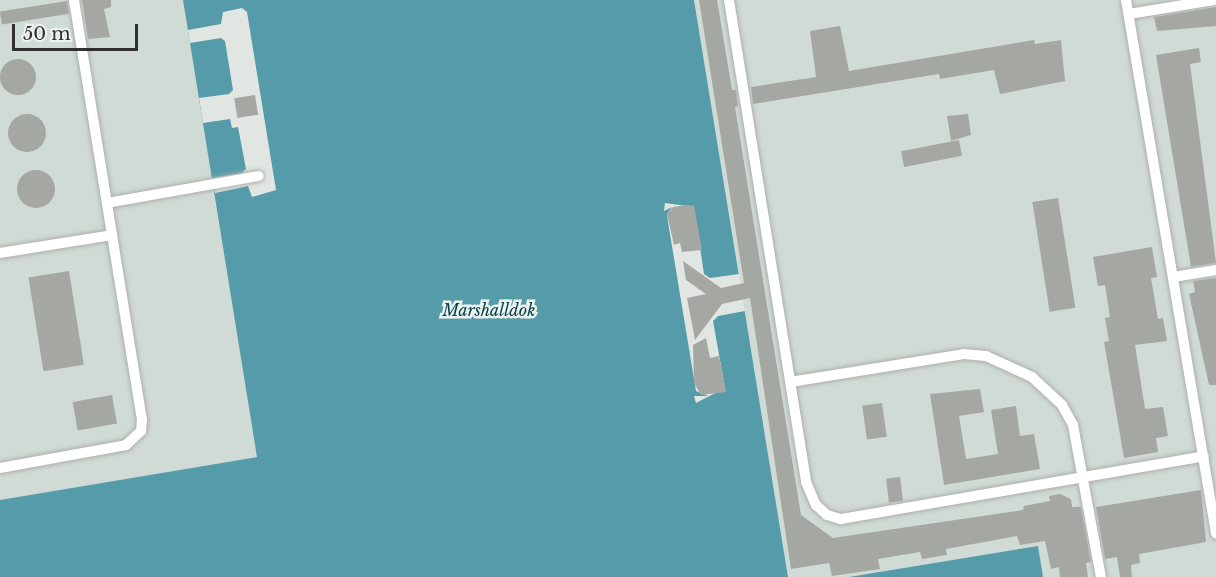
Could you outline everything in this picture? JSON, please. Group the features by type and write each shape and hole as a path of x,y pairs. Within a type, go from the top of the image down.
{"lane":[{"path":"0,468 126,445 141,431 142,420 74,0"},
{"path":"729,0 809,494 827,515 840,519 1204,456"},
{"path":"1126,0 1216,533"},
{"path":"1129,14 1214,0"},
{"path":"107,203 259,176"},
{"path":"0,253 112,235"},
{"path":"1173,277 1216,270"},
{"path":"790,382 944,355 986,356 1032,376 1062,405 1073,425 1085,477 1101,577"}],"shaded area":[{"path":"0,0 183,0 258,457 0,500"},
{"path":"694,0 1216,0 1216,577 1043,577 1038,546 849,577 788,577"}],"water":[{"name":"Marshalldok","path":"183,0 694,0 788,577 0,577 0,500 257,457"},
{"path":"1038,546 1043,577 849,577"}],"pier":[{"path":"242,8 247,12 276,190 252,197 248,186 215,193 212,178 242,173 246,169 238,127 232,128 230,119 203,123 199,98 229,94 233,90 225,41 221,38 190,43 188,30 221,24 223,12"},
{"path":"665,203 694,207 704,274 710,278 739,274 745,311 718,316 713,321 725,388 696,403 694,396 708,396 696,391 668,222 667,214 672,207 664,211"}],"building":[{"path":"82,0 111,0 111,7 104,9 110,37 88,39"},
{"path":"699,0 717,0 732,90 736,90 738,106 735,107 801,515 833,538 1023,510 1024,506 1050,501 1049,496 1060,494 1071,499 1072,507 1081,507 1091,562 1086,563 1088,577 1060,577 1059,567 1051,569 1045,541 1020,545 1017,536 946,549 947,555 922,559 920,552 878,559 880,569 832,576 829,563 791,569 750,298 722,304 695,340 687,298 706,294 686,280 683,261 721,288 744,283"},
{"path":"67,1 69,14 2,24 0,12"},
{"path":"1216,7 1216,26 1157,31 1154,17"},
{"path":"840,26 849,71 1034,40 1035,44 1061,40 1065,81 1000,94 994,70 940,79 939,74 753,104 751,87 816,77 810,31"},
{"path":"1199,48 1201,62 1190,64 1216,263 1191,267 1156,55"},
{"path":"18,59 31,64 36,77 31,90 18,95 5,90 0,77 5,64"},
{"path":"255,95 258,115 237,118 234,98"},
{"path":"27,114 34,115 40,120 45,126 45,140 40,146 34,151 27,152 20,151 14,146 9,140 8,133 9,126 14,120 20,115"},
{"path":"968,114 971,135 951,141 947,116"},
{"path":"959,140 962,156 904,167 901,151"},
{"path":"36,170 49,176 55,189 49,202 36,208 23,202 17,189 23,176"},
{"path":"1058,198 1075,308 1050,312 1032,202"},
{"path":"694,206 702,250 682,252 680,243 674,245 667,214 673,207"},
{"path":"1152,247 1157,277 1151,278 1158,319 1163,318 1167,341 1135,345 1145,409 1163,407 1168,436 1156,438 1158,452 1124,458 1104,342 1109,341 1105,318 1110,317 1105,285 1098,286 1093,257"},
{"path":"69,271 84,365 43,371 29,277"},
{"path":"1216,278 1216,385 1209,385 1189,294 1195,292 1193,281"},
{"path":"706,338 710,358 719,356 726,392 701,395 694,383 693,345"},
{"path":"980,389 984,412 959,416 966,459 998,454 991,410 1016,406 1020,436 1034,434 1040,469 944,485 930,394"},
{"path":"112,395 117,424 78,431 73,402"},
{"path":"882,403 887,437 867,439 862,406"},
{"path":"900,477 903,501 889,503 886,479"},
{"path":"1201,490 1206,542 1139,554 1140,563 1131,565 1132,577 1120,577 1117,557 1105,559 1096,507"}]}
